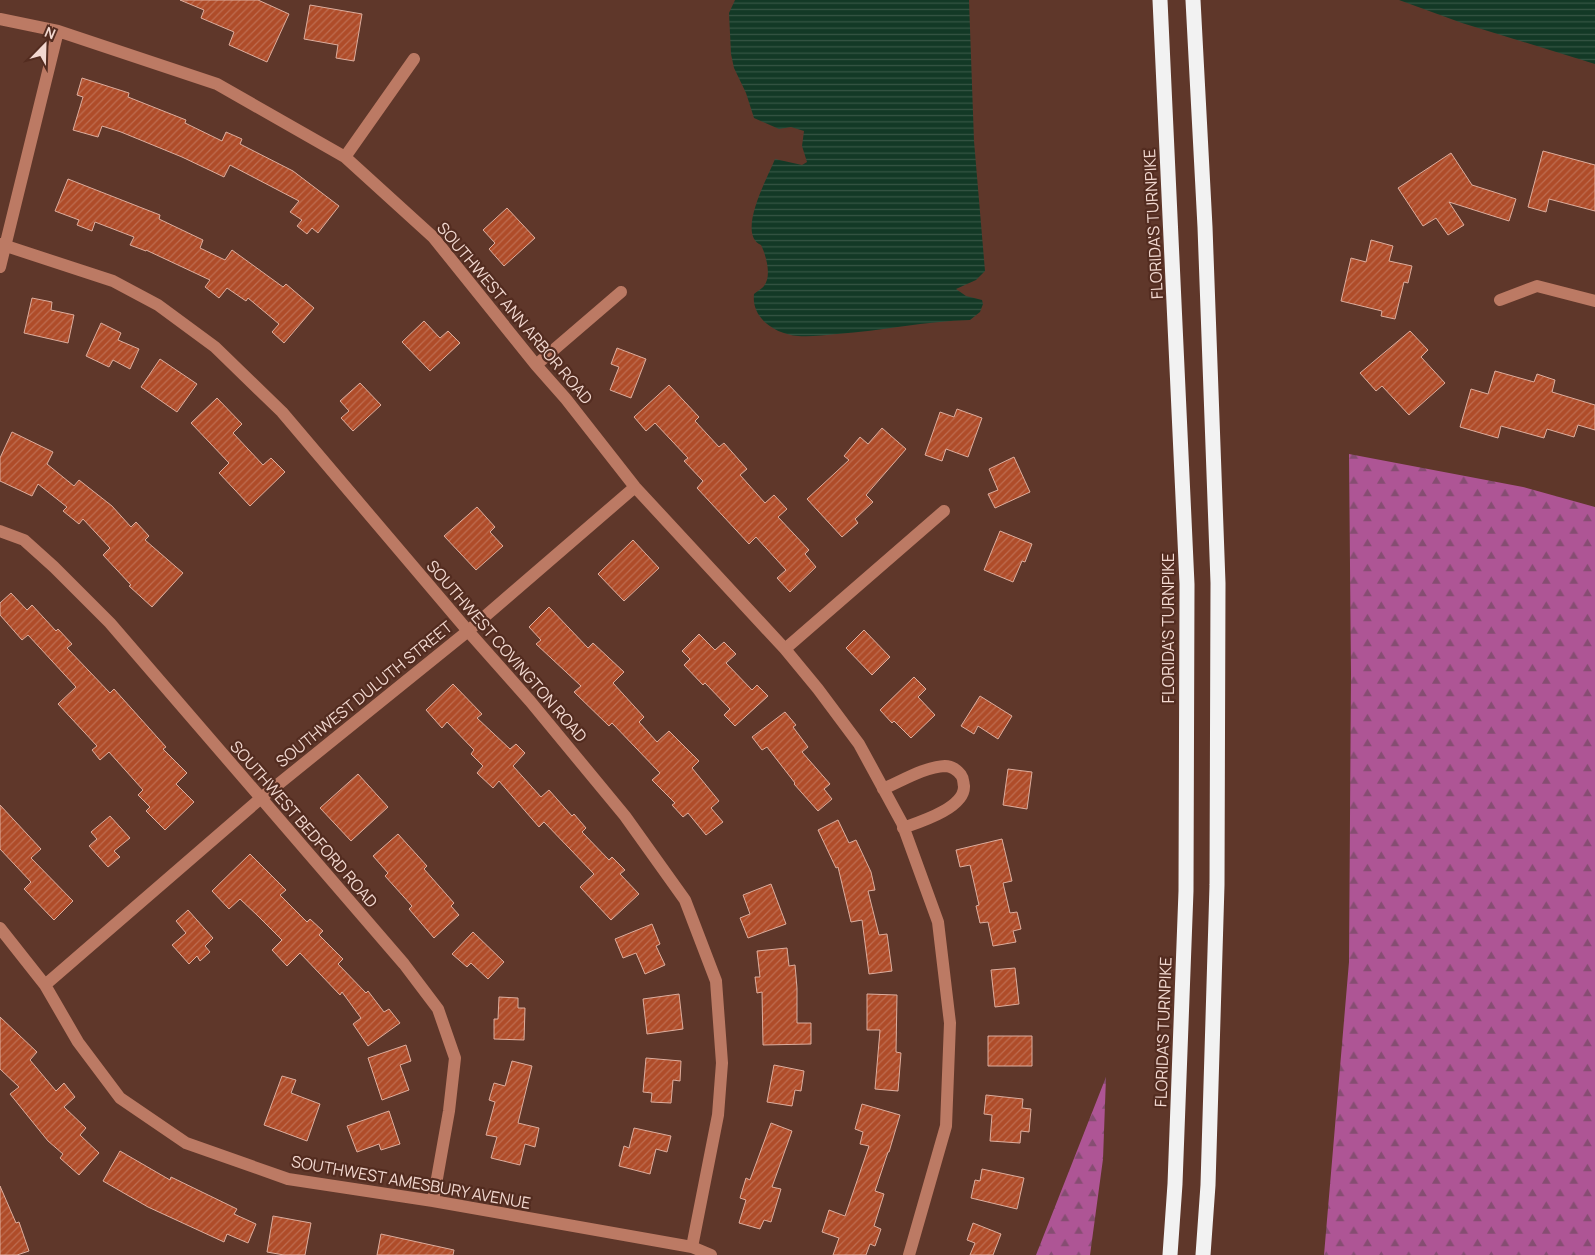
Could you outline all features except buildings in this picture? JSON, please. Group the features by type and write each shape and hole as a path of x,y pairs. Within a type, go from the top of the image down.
{"highway":[{"name":"FLORIDA'S TURNPIKE","path":"1160,0 1187,584 1186,891 1175,1184 1170,1255"},
{"path":"1192,0 1205,227 1218,582 1217,884 1208,1185 1203,1255"}],"street":[{"name":"SOUTHWEST ANN ARBOR ROAD","path":"0,19 58,31 217,84 345,157 433,237 536,365 566,399 635,487 786,649 818,688 859,744 904,828 938,922 950,1024 946,1126 908,1255"},
{"path":"0,267 3,245 58,31"},
{"path":"345,157 414,59"},
{"name":"SOUTHWEST COVINGTON ROAD","path":"3,245 113,281 158,305 215,347 282,412 530,701 636,831 685,900 716,981 722,1062 718,1115 692,1247"},
{"path":"1500,300 1537,286 1595,301"},
{"path":"536,365 621,292"},
{"name":"SOUTHWEST DULUTH STREET","path":"45,985 260,798 468,631 635,487"},
{"path":"786,649 944,511"},
{"name":"SOUTHWEST BEDFORD ROAD","path":"0,531 24,540 110,623 404,964 438,1009 455,1058 449,1111 434,1201"},
{"path":"883,789 937,767 948,766 956,769 963,777 964,790 959,801 950,808 904,828"},
{"name":"SOUTHWEST AMESBURY AVENUE","path":"0,928 45,985 78,1042 120,1098 186,1142 288,1179 434,1201 692,1247 711,1255"}],"green space":[{"path":"1349,454 1523,487 1595,507 1595,1255 1324,1255 1349,962 1351,674"},
{"path":"1106,1077 1103,1159 1090,1255 1036,1255"}],"shaded area":[{"path":"735,0 969,0 974,141 985,271 976,280 956,289 966,296 982,300 983,304 980,312 970,320 937,322 854,333 803,336 781,332 761,318 754,303 754,294 764,286 768,277 768,271 763,249 754,239 752,229 756,205 775,159 802,165 807,162 802,146 804,131 791,127 779,129 754,118 746,93 734,68 731,54 729,13"},
{"path":"1399,0 1595,0 1595,64 1462,23"}]}
